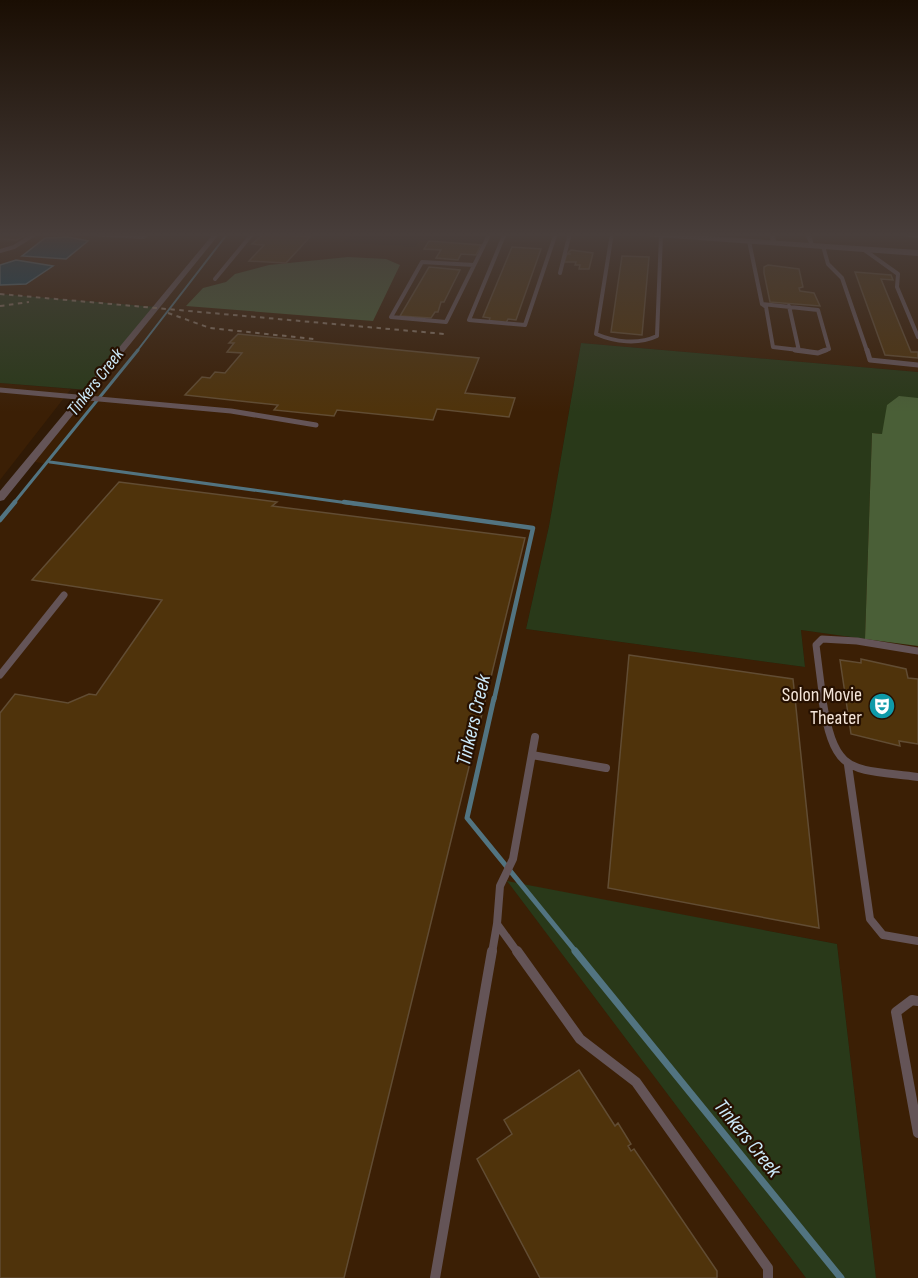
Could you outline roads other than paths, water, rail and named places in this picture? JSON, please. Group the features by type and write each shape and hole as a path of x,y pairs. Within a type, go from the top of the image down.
{"street":[{"path":"0,498 168,293"}],"lane":[{"path":"405,293 391,317 446,322 460,293"},
{"path":"480,293 469,320 525,325 536,293"},
{"path":"603,293 596,334 604,338 639,341 657,336 659,293"},
{"path":"760,293 762,304 766,307 773,347 818,353 829,349 818,310 762,304"},
{"path":"847,293 870,360 918,365"},
{"path":"899,293 918,337"},
{"path":"789,306 800,351"},
{"path":"0,390 231,411 316,425"},
{"path":"0,675 64,595"},
{"path":"918,651 857,641 822,639 816,645 826,722 838,756 848,765 918,777"},
{"path":"435,1278 497,924 500,886 513,859 535,737"},
{"path":"532,755 606,768"},
{"path":"848,765 870,919 883,934 918,941"},
{"path":"497,924 580,1039 636,1082 768,1268 768,1278"},
{"path":"918,1001 912,1000 896,1012 918,1133"}],"waterway":[{"name":"Tinkers Creek","path":"137,351 182,293"},
{"name":"Tinkers Creek","path":"13,504 138,350"},
{"name":"Tinkers Creek","path":"50,462 355,504"},
{"name":"Tinkers Creek","path":"0,520 15,502"},
{"name":"Tinkers Creek","path":"344,502 533,528 494,700"},
{"name":"Tinkers Creek","path":"494,698 467,818 577,953"},
{"name":"Tinkers Creek","path":"575,951 841,1278"}],"railway":[{"path":"0,294 445,334"},
{"path":"0,306 29,302"},
{"path":"168,313 210,328 314,339"}],"place":[{"name":"Solon Movie Theater","path":"882,706"}]}
